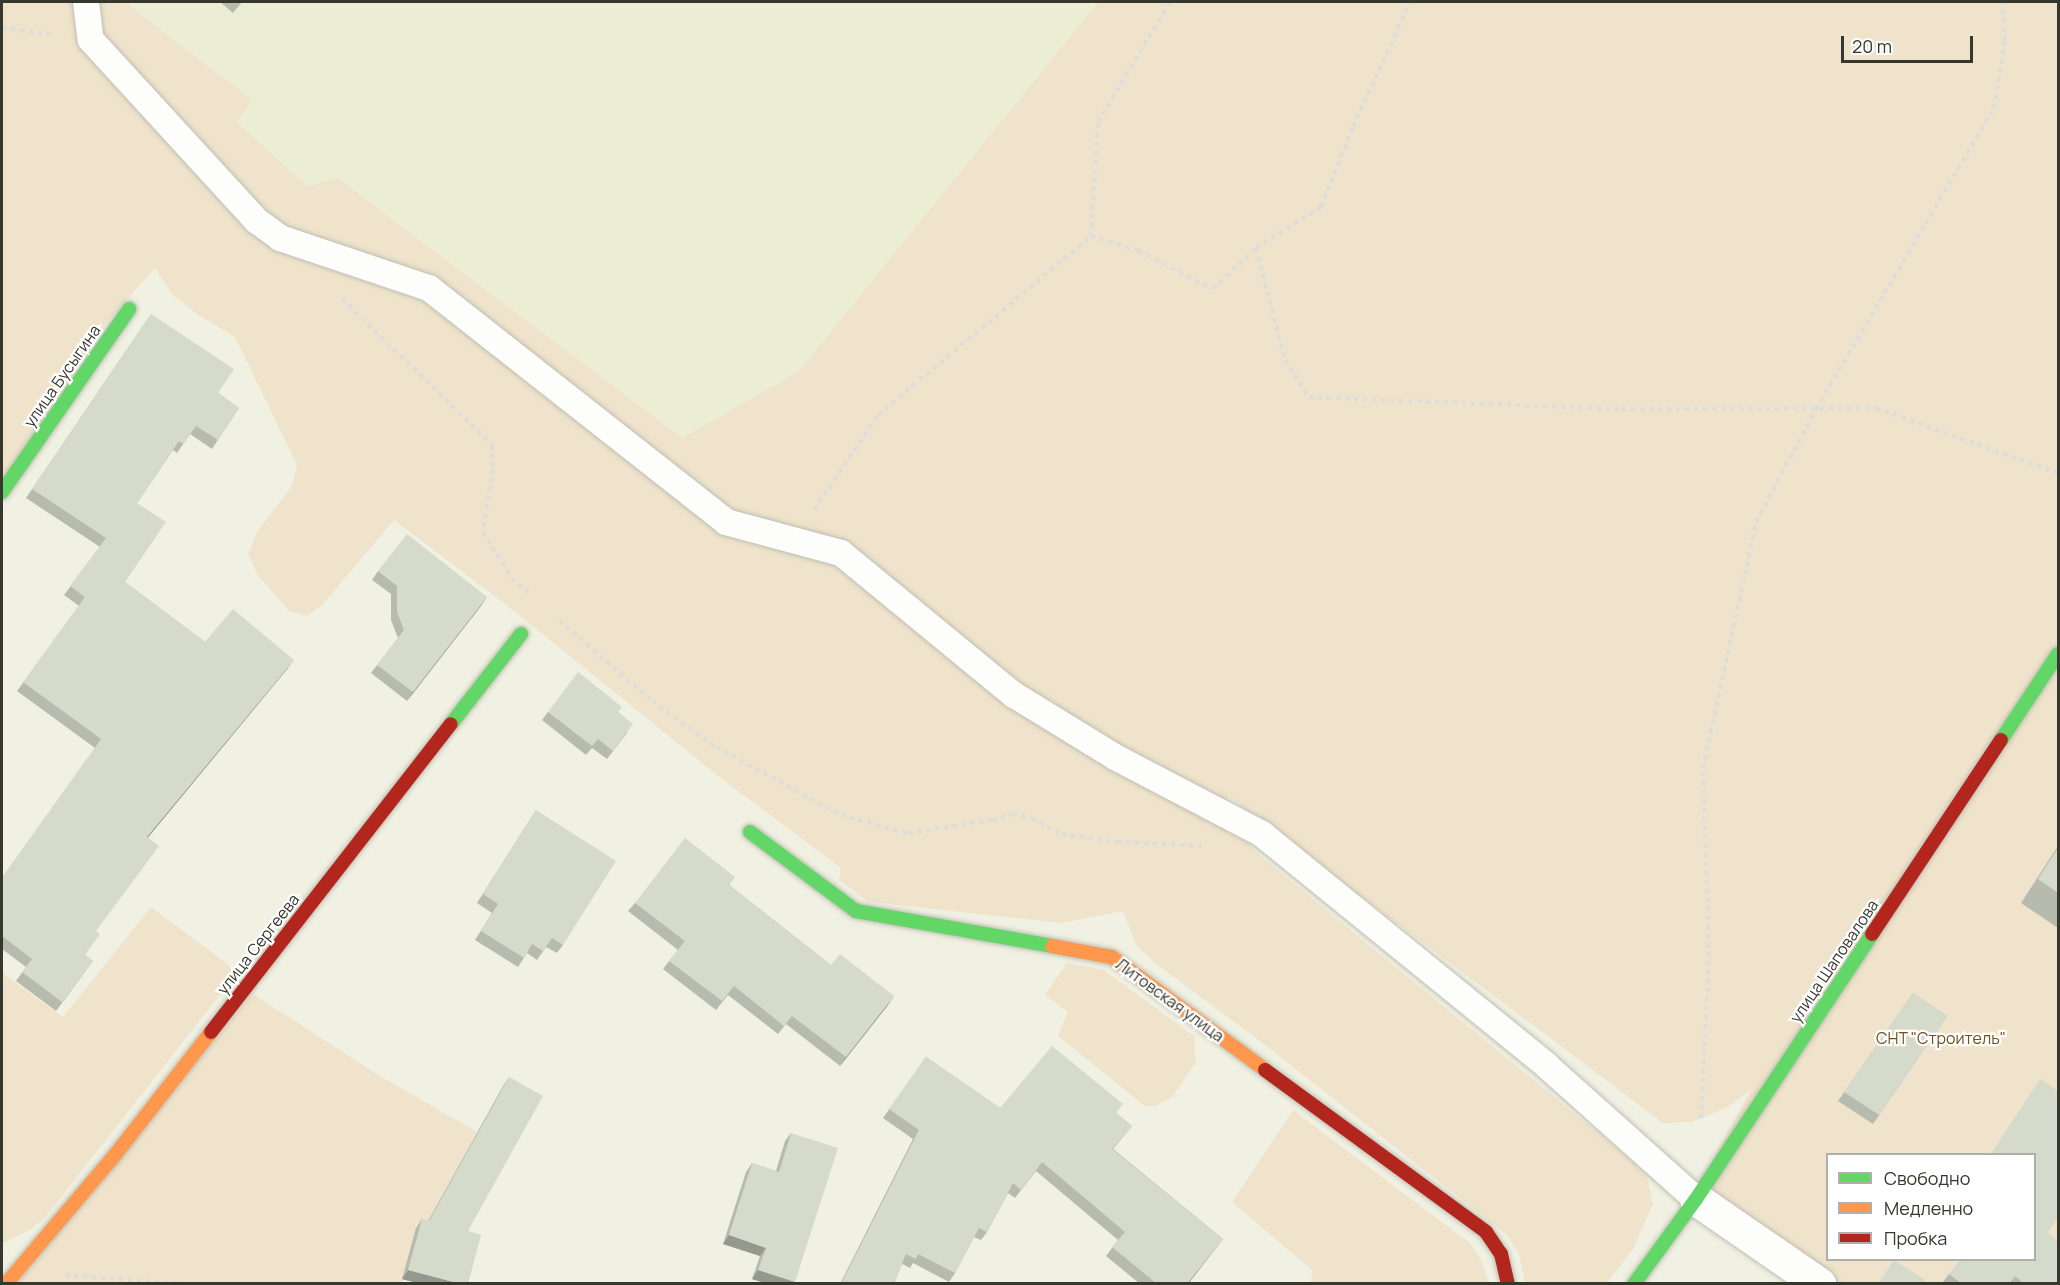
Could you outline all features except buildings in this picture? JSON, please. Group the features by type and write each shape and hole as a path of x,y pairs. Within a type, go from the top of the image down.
{"street":[{"name":"улица Бусыгина","path":"2,492 129,309"},
{"name":"улица Сергеева","path":"8,1276 115,1155 521,634"},
{"name":"улица Шаповалова","path":"1634,1284 1696,1199 2058,654"},
{"name":"Литовская улица","path":"750,832 856,911 1112,957 1486,1232 1501,1254 1508,1284"},
{"path":"1696,1199 1820,1284"}],"lane":[{"path":"86,2 91,40 257,221 280,238 429,288 726,522 841,553 1014,695 1114,757 1262,834 1546,1066 1696,1199"}],"path":[{"path":"793,540 878,415 1090,236 1098,122 1170,2"},
{"path":"1090,236 1139,251 1213,289 1256,248 1321,207 1353,127 1410,2"},
{"path":"1700,1130 1709,956 1702,768 1756,522 1816,409 1994,108 2005,41 2002,2"},
{"path":"2,28 91,40"},
{"path":"1256,248 1285,360 1309,397 1622,409 1876,408 2058,472"},
{"path":"339,296 492,445 493,469 483,532 512,578 539,603"},
{"path":"556,618 645,694 716,747 841,815 908,833 992,820 1012,814 1032,818 1062,834 1117,842 1228,847 1262,834"},
{"path":"8,1276 187,1284"}],"shaded area":[{"path":"125,2 1098,2 798,372 682,438 338,177 308,187 236,122 251,100"}],"green space":[{"name":"СНТ \"Строитель\"","path":"2,2 125,2 252,100 237,122 308,187 337,177 682,438 798,372 1098,2 2058,2 2058,1283 1836,1283 1695,1191 1751,1090 1728,1107 1692,1122 1663,1123 1229,797 1220,812 1261,857 1630,1159 1647,1177 1653,1203 1633,1249 1607,1283 1525,1283 1519,1255 1507,1235 1265,1045 1155,963 1136,945 1123,911 1062,923 869,902 839,880 841,868 727,783 509,607 394,520 323,604 307,616 289,611 257,574 248,554 257,532 292,486 297,465 235,337 197,314 173,295 155,268 102,327 2,492"},
{"path":"151,907 234,969 235,976 47,1215 33,1228 2,1244 2,973 63,1017"},
{"path":"1067,963 1104,970 1194,1036 1196,1062 1172,1097 1156,1106 1145,1106 1058,1036 1068,1012 1045,995"},
{"path":"253,994 380,1076 477,1132 423,1230 401,1283 17,1284"},
{"path":"1293,1110 1470,1243 1481,1260 1489,1283 1310,1283 1313,1271 1232,1202"}],"traffic: fast":[{"path":"2,492 129,309"},
{"path":"451,724 521,634"},
{"path":"2001,740 2058,654"},
{"path":"750,832 856,911 1052,946"},
{"path":"1634,1284 1696,1199 1872,934"}],"traffic: slow":[{"path":"1052,946 1112,957 1265,1070"},
{"path":"6,1284 115,1155 211,1032"}],"traffic: jam":[{"path":"211,1032 451,724"},
{"path":"1872,934 2001,740"},
{"path":"1265,1070 1486,1232 1501,1254 1508,1284"}]}
